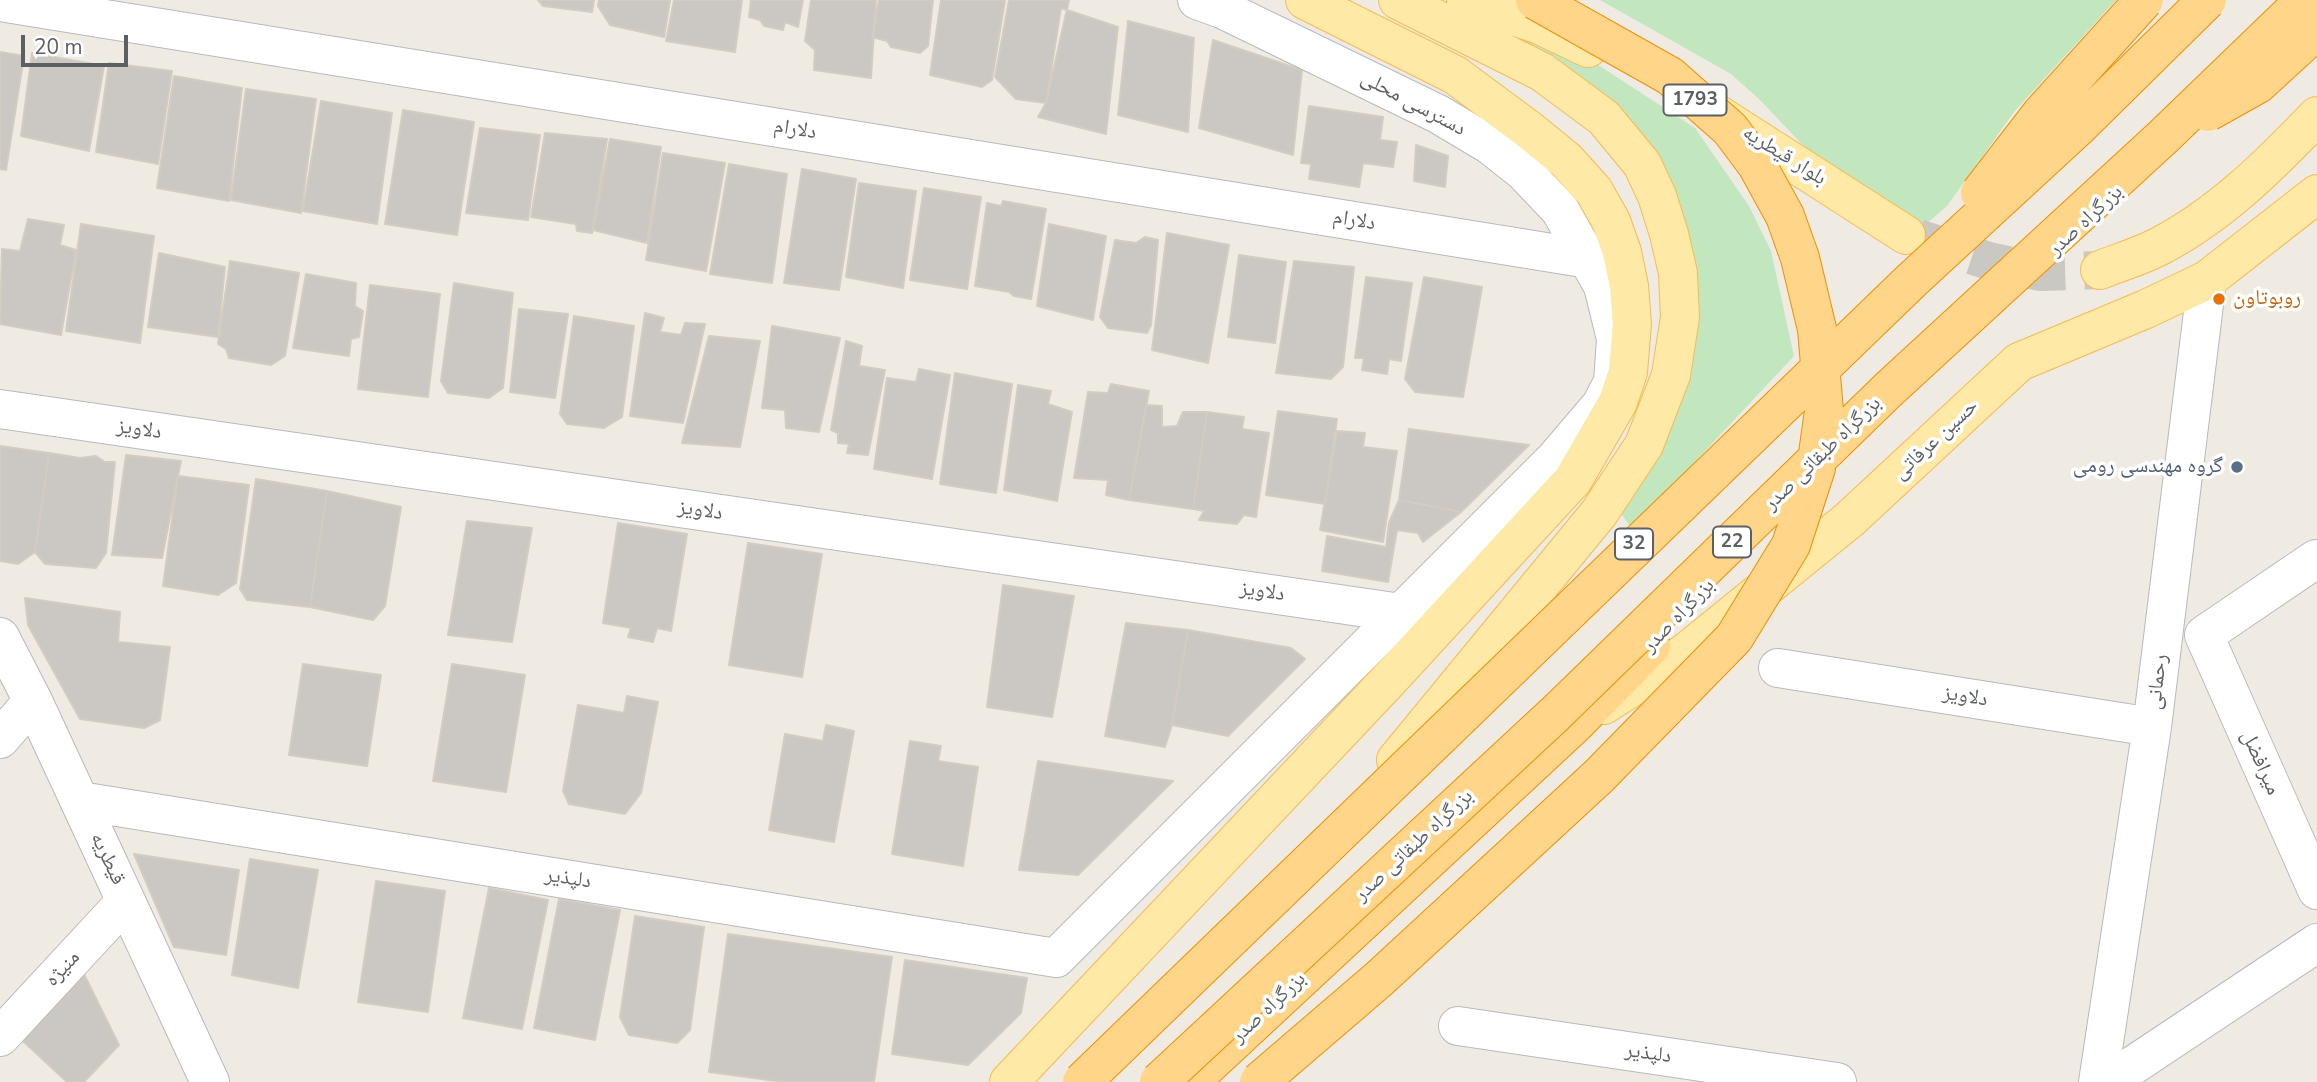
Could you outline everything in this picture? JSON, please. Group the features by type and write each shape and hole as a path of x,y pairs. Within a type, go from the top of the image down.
{"highway":[{"path":"1259,1082 1379,979 1599,776 1734,638 1791,545 1816,468 1824,411 1817,330 1800,258 1789,226 1757,165 1730,129 1670,76 1535,0"},
{"path":"1912,280 2041,114 2144,0"},
{"name":"32","path":"1068,1082 1328,842 2193,0"},
{"path":"1082,1082 1912,280 2078,127 2207,0"},
{"name":"بزرگراه طبقاتی صدر","path":"1159,1082 1555,715 1888,390 2163,137 2305,0"},
{"name":"بزرگراه صدر","path":"1190,1082 1576,723 1872,418 2169,145 2317,2"},
{"path":"2163,137 2258,84 2317,30"}],"main road":[{"path":"1009,1082 1387,682 1573,480 1618,402 1628,372 1632,324 1629,286 1622,252 1611,221 1594,191 1566,160 1455,75 1305,0"},
{"path":"1328,842 1600,513 1644,445 1671,375 1680,317 1678,273 1657,196 1642,164 1604,118 1542,72 1398,0"},
{"name":"بلوار قیطریه","path":"1466,0 1540,25 1681,92 1823,179 1906,235"},
{"path":"2100,270 2159,246 2219,210 2317,116"},
{"name":"حسین عرفاتی","path":"1576,723 1685,653 1829,536 2019,362 2146,309 2207,280 2317,194"}],"street":[{"name":"دسترسی محلی","path":"1056,958 1555,459 1601,405 1613,382 1616,339 1603,286 1560,210 1523,171 1490,145 1438,114 1222,9 1197,0"},
{"name":"دلارام","path":"0,2 1589,259"},
{"name":"رحمانی","path":"2098,1082 2152,727 2207,280"},
{"name":"دلاویز","path":"0,409 1401,613"},
{"name":"میرافضل","path":"2316,559 2204,635 2317,890"},
{"name":"قیطریه","path":"0,637 33,701 210,1082"},
{"name":"دلاویز","path":"1777,668 2152,727"},
{"path":"0,740 33,701"},
{"name":"دلپذیر","path":"80,801 1056,958"},
{"name":"منیژه","path":"0,1037 126,901"},
{"path":"2108,1082 2317,943"},
{"name":"دلپذیر","path":"1458,1026 1837,1082"}],"green space":[{"path":"1600,0 2116,0 2014,112 1947,206 1925,225 1816,159 1760,100 1731,74"},
{"path":"1452,9 1592,61 1695,128 1749,206 1771,251 1794,356 1632,529 1617,508 1676,403 1669,192"}],"building":[{"path":"538,0 594,0 592,12 543,6"},
{"path":"599,0 670,0 664,37 610,25 598,6"},
{"path":"674,0 742,0 735,52 666,41"},
{"path":"751,0 803,0 798,27 785,22 783,30 764,26 760,20 749,17"},
{"path":"811,0 876,0 871,78 814,70 815,50 805,41"},
{"path":"879,0 933,0 928,46 920,53 891,47 887,41 872,37"},
{"path":"941,0 1005,0 992,80 982,87 930,75"},
{"path":"1009,0 1069,0 1046,103 1016,99 995,77"},
{"path":"1061,8 1118,27 1106,134 1038,117 1046,103"},
{"path":"1128,21 1194,38 1188,132 1118,115"},
{"path":"1213,40 1302,70 1293,155 1199,128"},
{"path":"0,52 24,56 6,170 0,169"},
{"path":"32,53 104,66 89,151 21,136"},
{"path":"109,63 172,71 158,164 96,152"},
{"path":"174,76 242,88 229,201 157,188"},
{"path":"246,89 316,99 301,213 231,200"},
{"path":"321,101 392,113 377,224 303,211"},
{"path":"1309,106 1383,117 1380,140 1397,142 1393,167 1363,163 1359,187 1309,179 1311,164 1301,163"},
{"path":"403,110 474,122 457,235 385,224"},
{"path":"480,128 540,135 528,220 466,213"},
{"path":"545,133 607,139 592,233 577,231 576,224 531,217"},
{"path":"610,139 661,147 647,243 593,230"},
{"path":"1416,145 1448,156 1445,187 1414,181"},
{"path":"663,153 725,163 706,271 646,260"},
{"path":"729,164 787,174 772,283 710,274"},
{"path":"802,169 856,179 839,290 784,283"},
{"path":"859,183 916,191 903,288 846,277"},
{"path":"924,188 981,197 967,289 910,280"},
{"path":"1003,201 1046,209 1031,299 975,286 987,203 1001,206"},
{"path":"28,219 64,225 60,245 76,250 61,335 0,324 2,249 20,251"},
{"path":"81,224 154,236 140,343 66,331"},
{"path":"1049,224 1106,236 1093,320 1037,306"},
{"path":"1167,233 1229,245 1208,363 1152,350"},
{"path":"1145,237 1158,240 1151,325 1147,333 1108,328 1100,317 1115,240 1136,243"},
{"path":"159,253 225,267 218,337 148,327"},
{"path":"1239,255 1286,262 1275,343 1228,337"},
{"path":"230,261 299,273 285,356 271,365 229,358 226,349 218,344"},
{"path":"1294,261 1354,267 1343,367 1331,379 1276,373"},
{"path":"306,274 356,283 355,306 363,311 359,337 351,339 349,356 293,348"},
{"path":"1366,277 1412,283 1401,361 1389,359 1387,374 1362,370 1364,358 1355,358"},
{"path":"1424,277 1482,287 1463,397 1415,392 1405,379"},
{"path":"454,283 513,293 503,388 489,398 448,393 441,381"},
{"path":"370,285 440,294 428,397 358,389"},
{"path":"519,309 568,314 555,398 510,392"},
{"path":"645,313 664,318 660,332 681,335 685,323 705,324 683,423 630,416"},
{"path":"574,316 634,326 622,417 604,428 567,424 560,414"},
{"path":"772,326 840,338 819,432 786,428 785,410 762,408"},
{"path":"709,336 760,341 740,447 682,443"},
{"path":"846,341 862,346 859,366 885,370 868,455 847,453 849,444 838,443 838,433 831,430"},
{"path":"919,369 950,375 932,479 874,469 887,378 916,382"},
{"path":"955,373 1012,384 996,493 940,484"},
{"path":"1111,384 1149,391 1129,500 1106,495 1108,480 1074,478 1088,392 1108,393"},
{"path":"1018,385 1051,391 1048,404 1072,412 1057,501 1004,490"},
{"path":"1146,405 1162,406 1162,427 1177,426 1183,412 1207,412 1193,509 1129,500"},
{"path":"1278,411 1337,419 1325,504 1266,495"},
{"path":"1207,412 1244,417 1242,429 1269,433 1256,517 1244,515 1237,524 1199,520 1204,511 1193,509"},
{"path":"1409,429 1529,445 1461,512 1399,500"},
{"path":"1337,431 1365,433 1363,447 1397,451 1383,542 1320,530"},
{"path":"0,446 49,453 35,552 18,564 0,561"},
{"path":"49,453 80,458 96,456 105,462 115,462 106,553 96,568 45,564 35,552"},
{"path":"126,455 181,461 162,558 112,555"},
{"path":"178,476 249,485 236,583 218,595 163,586"},
{"path":"256,479 327,491 310,607 247,600 240,589"},
{"path":"327,491 401,507 385,606 373,620 310,607"},
{"path":"1399,500 1461,512 1423,542 1418,533 1397,530 1388,582 1322,571 1327,536 1386,547 1389,523"},
{"path":"467,521 532,528 512,642 448,635"},
{"path":"618,523 687,534 671,631 657,628 653,642 628,637 631,628 603,623"},
{"path":"748,543 822,554 802,677 729,665"},
{"path":"1003,585 1074,596 1052,717 987,707"},
{"path":"25,598 120,612 118,642 170,647 160,720 144,728 80,719 28,625"},
{"path":"1126,623 1188,630 1172,725 1165,747 1105,736"},
{"path":"1188,630 1291,648 1305,659 1228,736 1172,725"},
{"path":"303,664 381,675 367,766 289,755"},
{"path":"452,664 525,675 506,792 433,781"},
{"path":"627,696 658,702 641,793 625,814 569,804 563,791 578,705 624,713"},
{"path":"826,725 854,731 834,842 769,830 785,734 823,741"},
{"path":"910,741 941,746 938,761 978,767 963,866 892,854"},
{"path":"1038,761 1173,781 1078,875 1019,870"},
{"path":"134,854 239,870 226,955 174,947"},
{"path":"250,859 318,870 298,988 232,975"},
{"path":"376,881 445,891 428,1012 358,1002"},
{"path":"489,888 548,900 522,1029 463,1018"},
{"path":"559,899 620,910 595,1040 534,1028"},
{"path":"635,916 704,927 690,1030 677,1043 629,1035 620,1017"},
{"path":"728,934 892,957 874,1082 784,1082 709,1072"},
{"path":"77,960 119,1045 84,1082 67,1082 11,1030"},
{"path":"905,960 1027,978 1021,1013 968,1065 892,1054"}],"tunnel":[{"path":"1918,238 1989,261 2040,272 2100,270"}],"place":[{"name":"روبوتاون","path":"2219,299"},
{"name":"گروه مهندسی رومی","path":"2237,467"}]}
